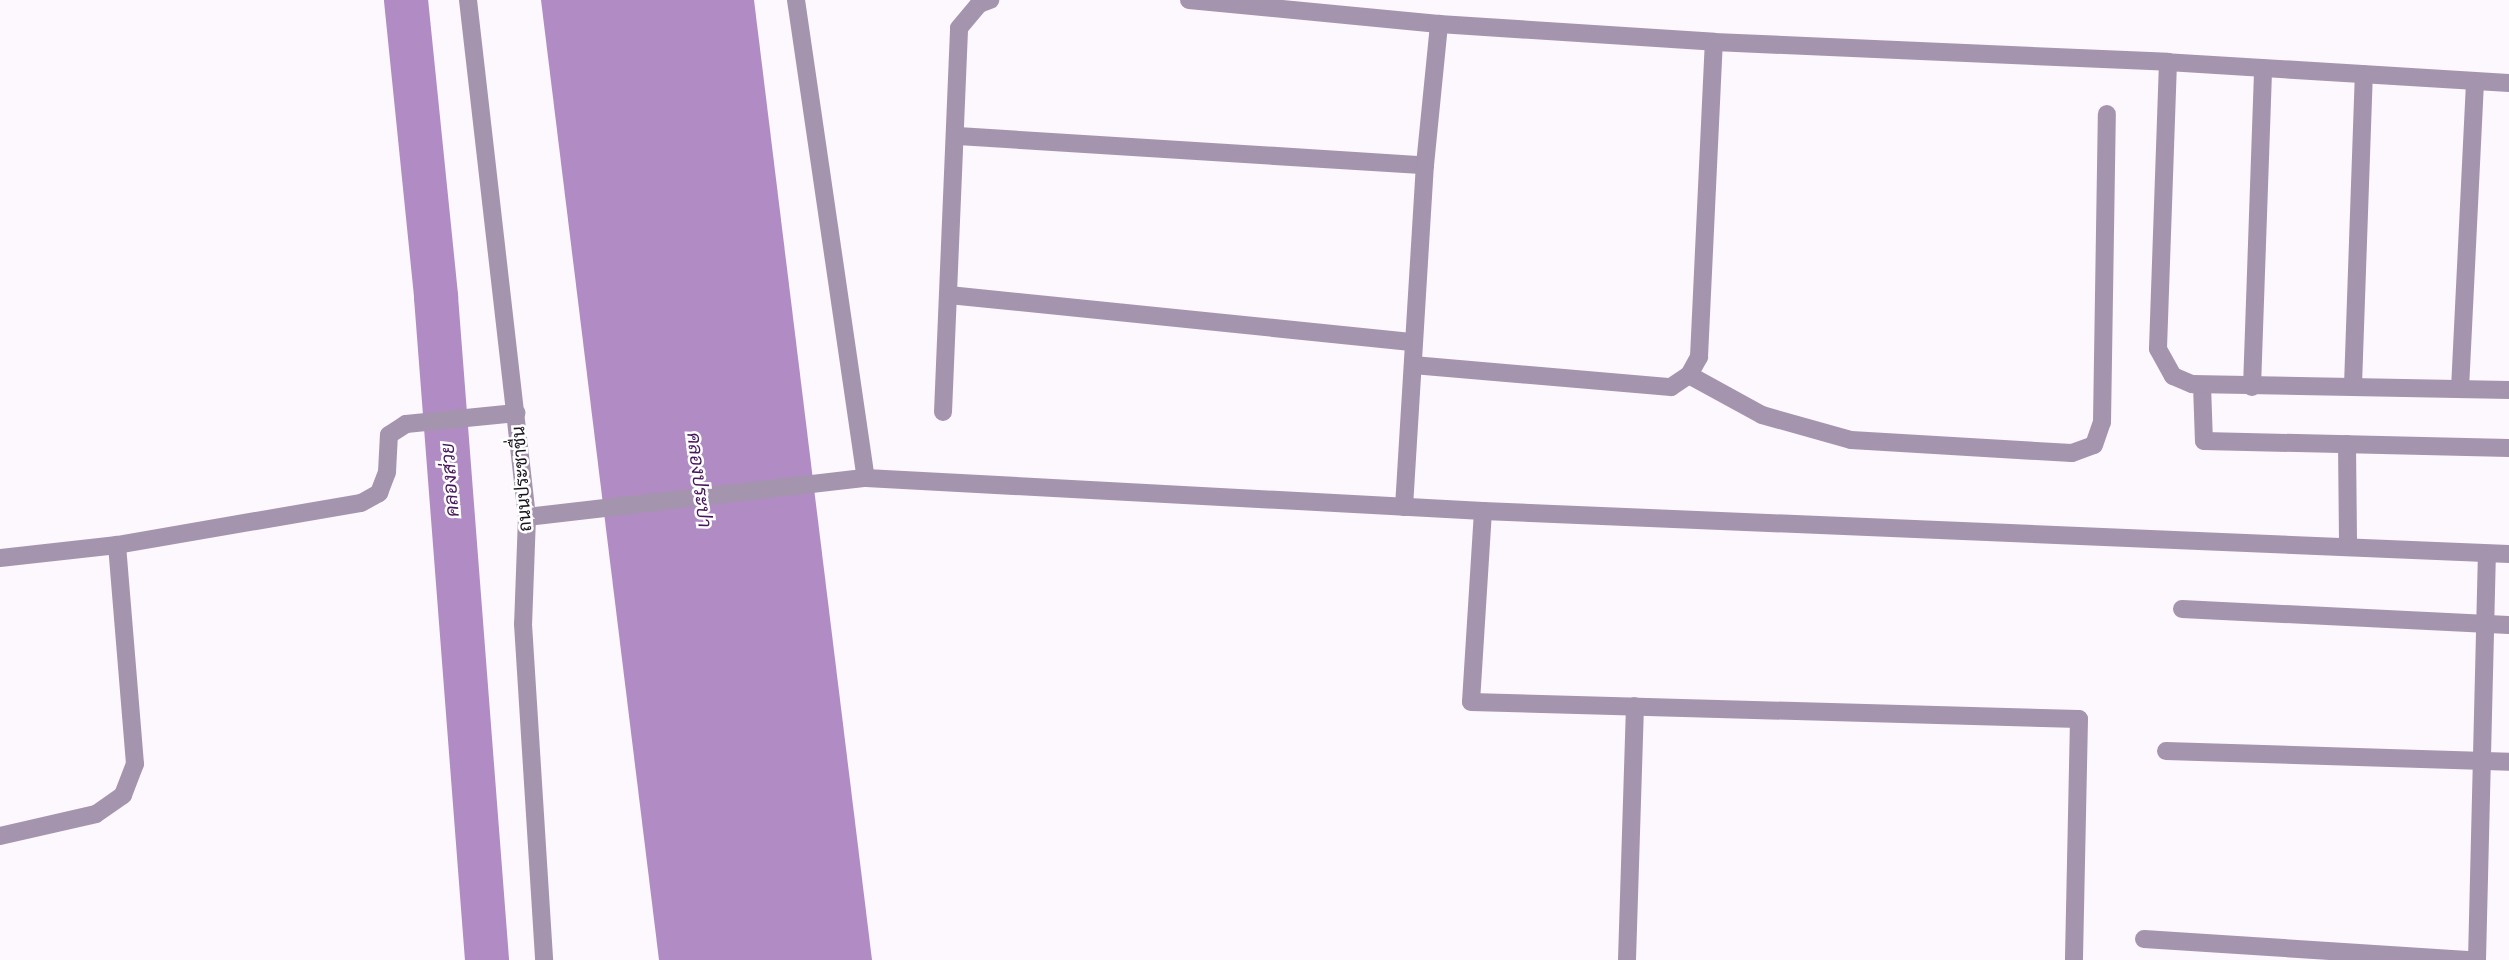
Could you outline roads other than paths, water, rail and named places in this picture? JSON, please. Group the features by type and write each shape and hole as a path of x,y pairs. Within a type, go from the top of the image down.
{"street":[{"name":"ถนนประชาชื่น","path":"468,0 527,517 523,625 544,960"},
{"path":"796,0 866,478"},
{"path":"943,412 958,136 959,28 979,4 990,0"},
{"path":"1189,0 1439,24 1714,42 2168,62 2509,83"},
{"path":"1404,507 1425,165 1439,24"},
{"path":"1413,365 1671,387 1689,376 1699,357 1714,42"},
{"path":"2168,62 2158,349 2173,376 2202,385 2353,385 2509,390"},
{"path":"2252,387 2263,68"},
{"path":"2353,385 2364,74"},
{"path":"2460,389 2475,82"},
{"path":"1689,376 1762,415 1851,440 2072,453 2094,445 2102,422 2107,114"},
{"path":"958,136 1425,165"},
{"path":"949,295 1414,342"},
{"path":"2202,385 2204,441 2509,448"},
{"path":"0,558 117,545 361,503 379,493 387,472 389,435 406,424 473,415 516,413"},
{"path":"2347,444 2348,547"},
{"path":"527,517 820,480 866,478 1483,511 2509,554"},
{"path":"1483,511 1471,702 2079,719 2074,960"},
{"path":"0,836 96,814 123,795 135,764 117,545"},
{"path":"2477,960 2479,760 2487,554"},
{"path":"2182,609 2509,625"},
{"path":"1627,960 1635,706"},
{"path":"2166,751 2509,762"},
{"path":"2144,939 2471,960"}],"water":[{"name":"คลองประปา","path":"541,0 754,0 872,960 659,960"}],"waterway":[{"name":"คลองส่วย","path":"406,0 436,297 487,960"}]}
